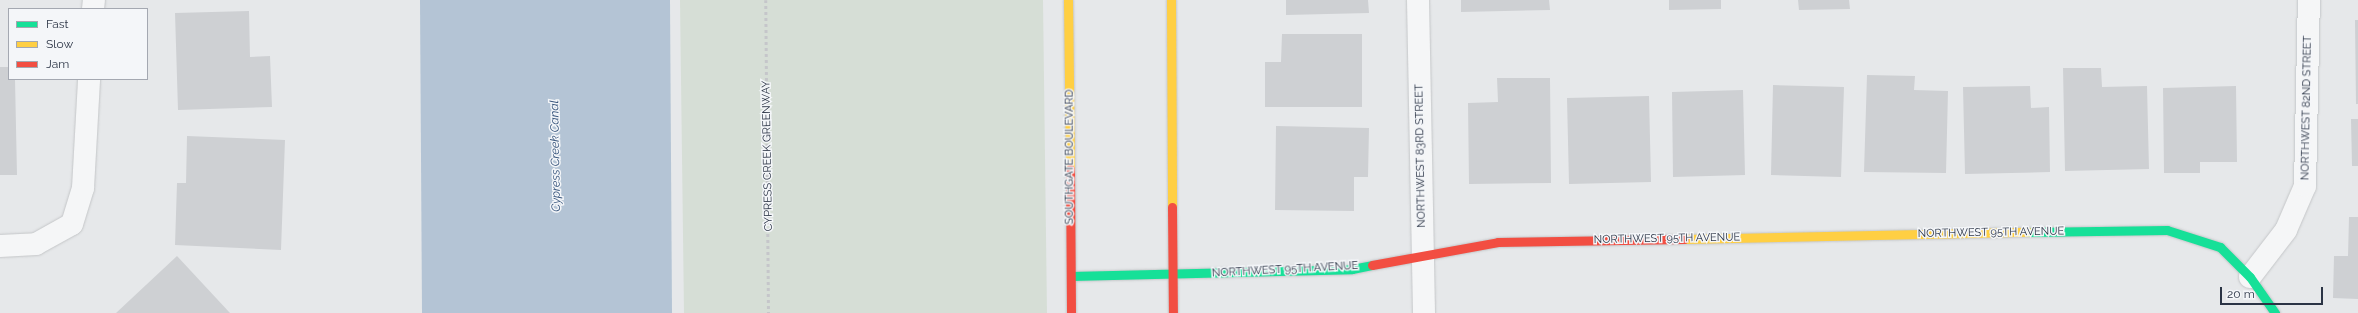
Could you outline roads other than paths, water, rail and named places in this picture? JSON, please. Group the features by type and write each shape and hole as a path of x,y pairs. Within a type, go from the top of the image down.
{"street":[{"name":"SOUTHGATE BOULEVARD","path":"1068,0 1071,313"},
{"path":"1171,0 1173,313"},
{"name":"NORTHWEST 83RD STREET","path":"1418,0 1424,313"},
{"name":"NORTHWEST 82ND STREET","path":"2250,277 2286,230 2305,186 2309,0"},
{"path":"0,246 36,244 72,224 82,188 89,80"},
{"name":"NORTHWEST 95TH AVENUE","path":"1070,276 1173,275 1352,269 1498,242 2167,230 2220,247 2250,277"},
{"path":"2250,277 2275,313"}],"water":[{"name":"Cypress Creek Canal","path":"420,0 670,0 672,313 422,313"}]}
